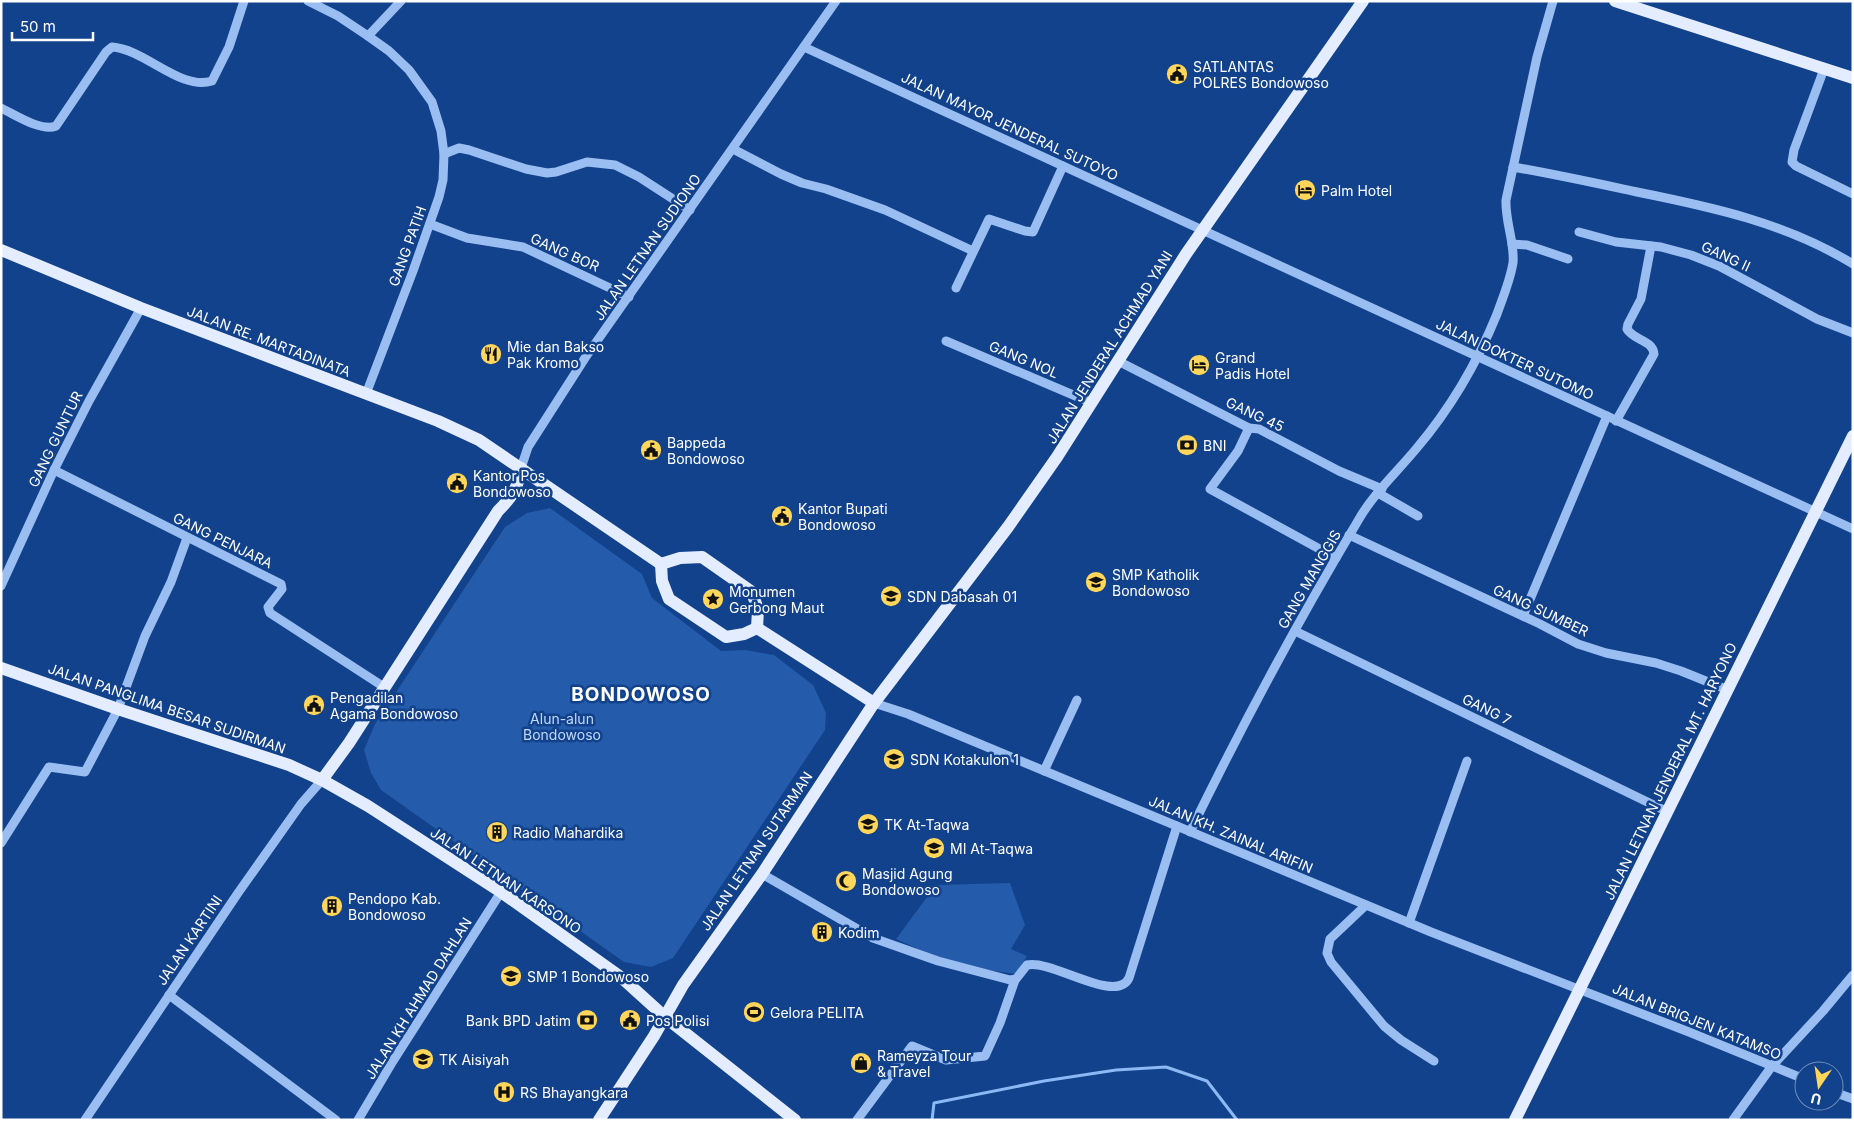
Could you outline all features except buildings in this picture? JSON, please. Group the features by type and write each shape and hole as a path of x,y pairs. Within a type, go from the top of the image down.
{"main road":[{"name":"JALAN JENDERAL ACHMAD YANI","path":"874,702 1008,528 1057,457 1186,254 1363,1"},
{"path":"1615,1 1853,78"},
{"name":"JALAN RE. MARTADINATA","path":"1,250 141,308 438,421 479,440 661,564"},
{"name":"JALAN LETNAN JENDERAL MT. HARYONO","path":"1515,1120 1853,436"},
{"path":"322,780 349,743 498,511 513,495 518,485 521,468"},
{"path":"702,557 752,592 758,610 758,628 744,634 726,637 669,599 662,581 661,564 680,558 702,557"},
{"path":"758,628 874,702"},
{"name":"JALAN PANGLIMA BESAR SUDIRMAN","path":"1,668 118,709 289,765 322,780"},
{"name":"JALAN LETNAN SUTARMAN","path":"599,1120 691,973 762,874 874,702"},
{"name":"JALAN LETNAN KARSONO","path":"322,780 368,806 501,892 622,978 665,1017 795,1120"}],"street":[{"path":"1,108 42,128 56,126 106,52 112,47 120,47 141,56 188,81 206,83 212,81 229,46 244,1"},
{"name":"GANG PATIH","path":"308,1 319,3 368,36 389,51 409,70 432,102 441,131 444,154 443,180 430,224 366,394"},
{"path":"368,36 401,1"},
{"name":"JALAN LETNAN SUDIONO","path":"521,468 526,450 538,428 836,1"},
{"name":"GANG MANGGIS","path":"1190,832 1232,746 1360,517 1458,394 1478,357 1509,281 1513,263 1506,200 1537,57 1553,1"},
{"name":"JALAN MAYOR JENDERAL SUTOYO","path":"804,47 1203,231"},
{"path":"1824,69 1794,150 1792,162 1795,166 1853,194"},
{"path":"444,154 459,148 526,169 547,173 587,162 615,165 639,177 690,210"},
{"path":"733,149 802,183 885,210 974,251"},
{"path":"956,288 989,219 1033,232 1063,166"},
{"path":"1513,167 1694,203 1742,216 1792,233 1853,264"},
{"name":"GANG BOR","path":"430,224 467,238 523,247 629,297"},
{"name":"JALAN DOKTER SUTOMO","path":"1203,231 1853,529"},
{"name":"GANG II","path":"1579,232 1616,242 1651,246 1691,255 1720,266 1796,308 1853,333"},
{"path":"1512,244 1527,245 1568,259"},
{"path":"1616,421 1654,354 1651,346 1630,334 1627,329 1641,299 1651,246"},
{"name":"GANG GUNTUR","path":"1,586 54,470 89,401 141,308"},
{"name":"GANG NOL","path":"946,341 1092,403"},
{"name":"GANG 45","path":"1118,361 1249,428 1259,429 1380,491 1418,516"},
{"path":"1523,616 1607,416"},
{"path":"1249,428 1238,450 1210,489 1336,558"},
{"name":"GANG PENJARA","path":"54,470 281,584 282,589 268,607 268,611 384,687"},
{"name":"GANG SUMBER","path":"1349,536 1523,616 1578,644 1606,653 1656,663 1728,690"},
{"path":"1,842 49,767 85,772 118,709 144,636 171,582 187,538"},
{"name":"GANG 7","path":"1295,631 1668,812"},
{"path":"1044,771 1077,700"},
{"name":"JALAN KH. ZAINAL ARIFIN","path":"874,702 908,714 1409,923 1579,990"},
{"path":"1409,923 1468,761"},
{"name":"JALAN KARTINI","path":"85,1120 301,804 322,780"},
{"path":"857,1120 912,1046 946,1060 985,1056 1000,1023 1015,980 1026,966 1032,964 1048,967 1110,987 1125,984 1129,978 1177,826"},
{"path":"762,874 872,938 938,961 1015,980"},
{"name":"JALAN KH AHMAD DAHLAN","path":"358,1120 398,1053 501,892"},
{"path":"1366,905 1330,938 1327,952 1331,962 1384,1026 1401,1040 1434,1061"},
{"path":"1733,1120 1772,1066 1853,975"},
{"name":"JALAN BRIGJEN KATAMSO","path":"1579,990 1794,1075"},
{"path":"169,995 336,1120"}],"green space":[{"name":"Alun-alun Bondowoso","path":"550,508 642,574 652,598 721,651 745,650 774,655 813,685 826,713 825,730 673,958 651,967 624,962 381,790 371,773 364,750 375,724 505,527 527,513"},
{"path":"1010,883 1025,925 1011,949 1027,956 1016,974 954,965 896,939 936,885"}],"waterway":[{"path":"932,1120 934,1103 1044,1081 1116,1070 1166,1067 1207,1081 1237,1120"}],"place":[{"name":"SATLANTAS POLRES Bondowoso","path":"1177,74"},
{"name":"Palm Hotel","path":"1305,190"},
{"name":"Mie dan Bakso Pak Kromo","path":"491,354"},
{"name":"Grand Padis Hotel","path":"1199,365"},
{"name":"BNI","path":"1187,445"},
{"name":"Bappeda Bondowoso","path":"651,450"},
{"name":"Kantor Pos Bondowoso","path":"457,483"},
{"name":"Kantor Bupati Bondowoso","path":"782,516"},
{"name":"SMP Katholik Bondowoso","path":"1096,582"},
{"name":"SDN Dabasah 01","path":"891,596"},
{"name":"Monumen Gerbong Maut","path":"713,599"},
{"name":"Pengadilan Agama Bondowoso","path":"314,705"},
{"name":"SDN Kotakulon 1","path":"894,759"},
{"name":"TK At-Taqwa","path":"868,824"},
{"name":"Radio Mahardika","path":"497,832"},
{"name":"MI At-Taqwa","path":"934,848"},
{"name":"Masjid Agung Bondowoso","path":"846,881"},
{"name":"Pendopo Kab. Bondowoso","path":"332,906"},
{"name":"Kodim","path":"822,932"},
{"name":"SMP 1 Bondowoso","path":"511,976"},
{"name":"Gelora PELITA","path":"754,1012"},
{"name":"Bank BPD Jatim","path":"587,1020"},
{"name":"Pos Polisi","path":"630,1020"},
{"name":"TK Aisiyah","path":"423,1059"},
{"name":"Rameyza Tour & Travel","path":"861,1063"},
{"name":"RS Bhayangkara","path":"504,1092"}],"district":[{"name":"BONDOWOSO","path":"641,694"}]}
